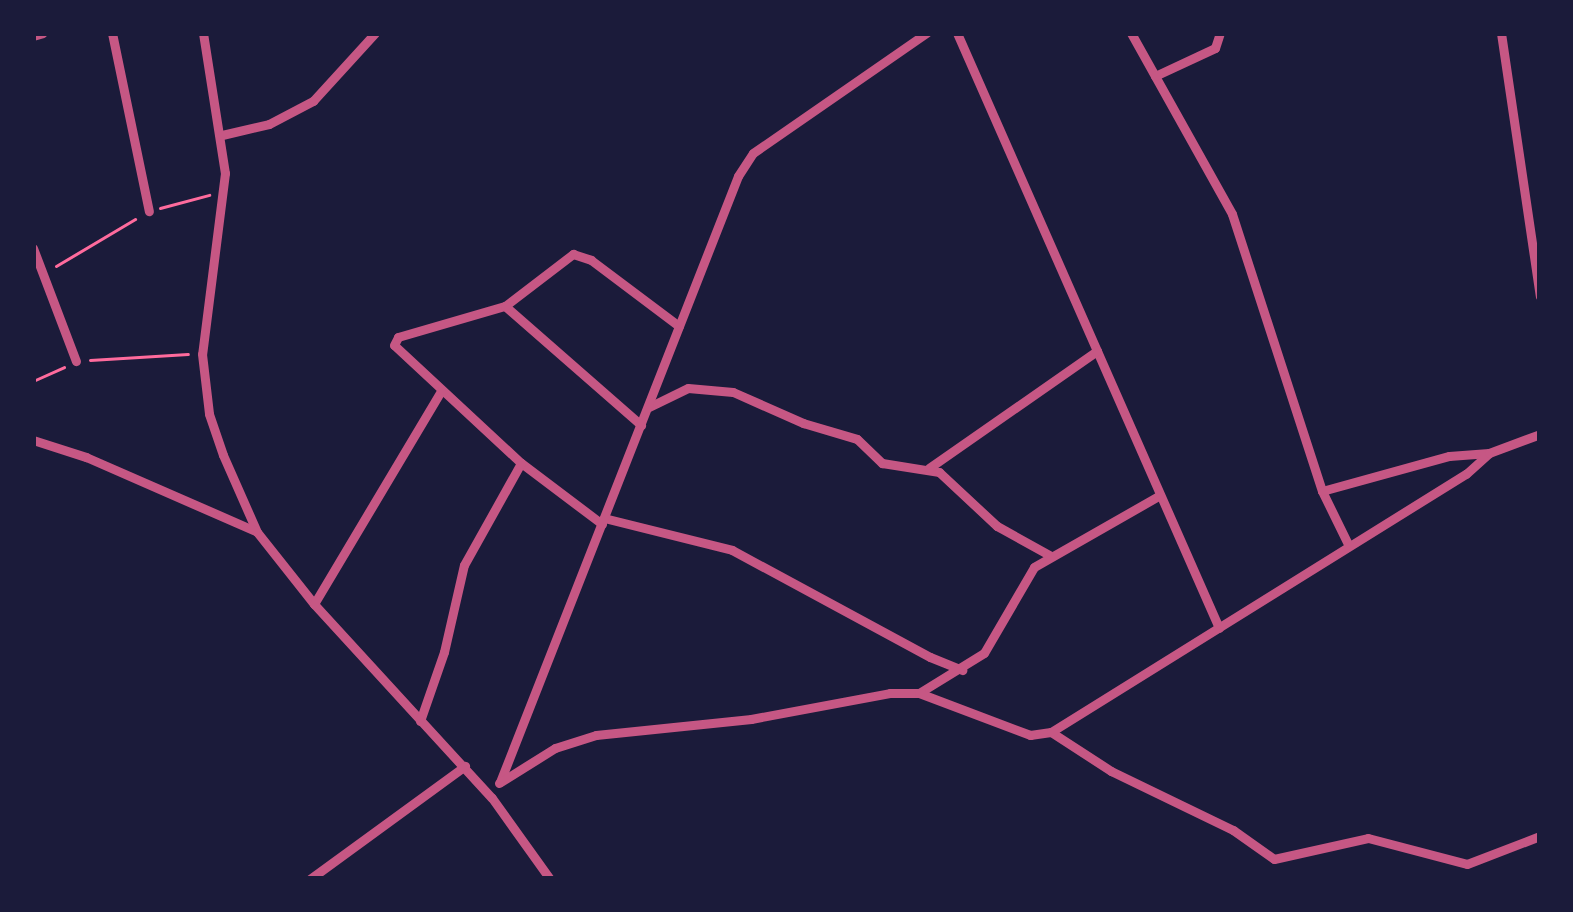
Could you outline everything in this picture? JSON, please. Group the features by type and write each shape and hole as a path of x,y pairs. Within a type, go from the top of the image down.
{"street":[{"path":"33,36 43,33"},
{"path":"112,33 149,211"},
{"path":"203,33 222,135 224,191 202,353 209,414 257,532 314,604 465,766 550,879"},
{"path":"222,135 269,124 313,100 376,33"},
{"path":"492,798 738,176 753,153 926,33"},
{"path":"957,33 1219,628"},
{"path":"1131,33 1232,214 1322,491 1348,544"},
{"path":"1155,76 1215,48 1220,33"},
{"path":"1502,33 1540,296"},
{"path":"33,248 76,361"},
{"path":"679,326 580,254 505,305 398,337 398,353 521,463 603,521 732,550 930,658 963,670"},
{"path":"505,305 641,425"},
{"path":"928,469 1097,351"},
{"path":"647,408 688,388 712,387 857,439 882,464 928,469 952,480 997,526 1049,556"},
{"path":"314,604 442,391"},
{"path":"1322,491 1449,456 1489,453 1540,434"},
{"path":"33,440 86,457 257,532"},
{"path":"919,693 998,727 1030,735 1051,732 1466,474 1489,453"},
{"path":"420,721 464,565 521,463"},
{"path":"500,783 555,748 596,735 752,719 854,698 919,693 985,653 1017,589 1049,556 1160,495"},
{"path":"1051,732 1111,771 1233,830 1274,859 1368,838 1467,864 1540,836"},
{"path":"310,879 465,766"}],"path":[{"path":"40,275 149,211 224,191"},
{"path":"33,381 76,361 202,353"}]}
